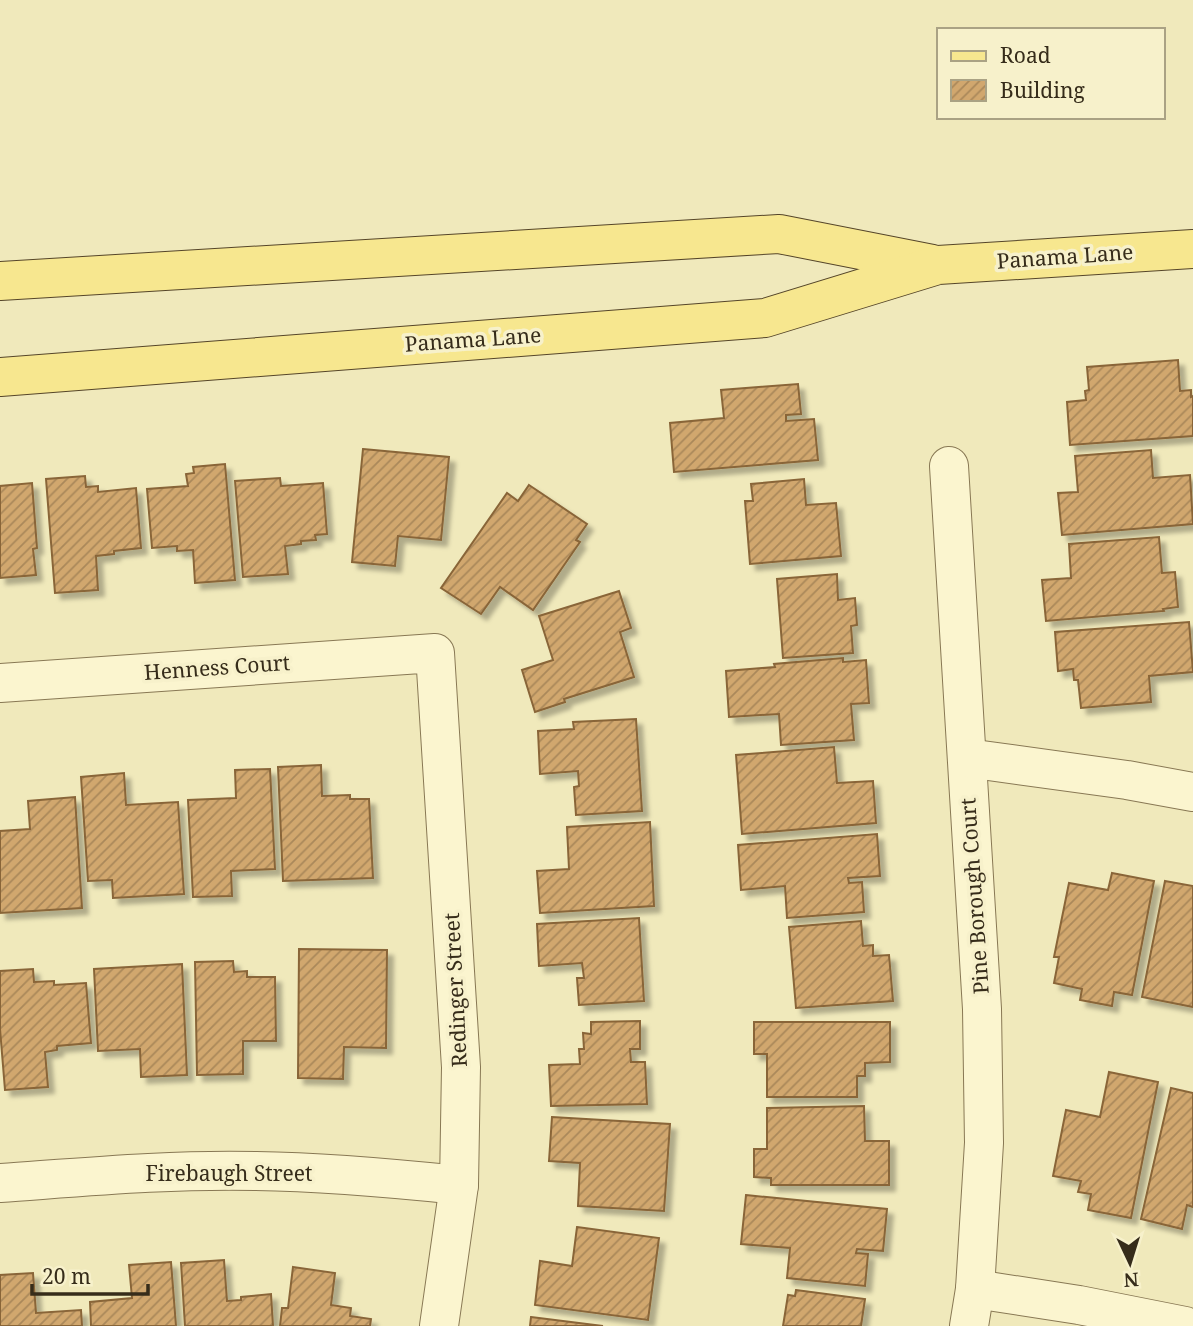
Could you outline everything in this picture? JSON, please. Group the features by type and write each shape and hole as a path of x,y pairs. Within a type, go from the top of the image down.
{"main road":[{"name":"Panama Lane","path":"0,281 779,234 938,265"},
{"name":"Panama Lane","path":"0,377 765,318 938,265 1193,249"}],"street":[{"name":"Pine Borough Court","path":"948,466 982,1009 984,1143 975,1289 969,1326"},
{"name":"Henness Court","path":"0,683 435,653"},
{"name":"Redinger Street","path":"435,653 461,1067 459,1185 439,1326"},
{"path":"967,758 1193,792"},
{"name":"Firebaugh Street","path":"0,1183 152,1173 254,1171 357,1175 459,1185"},
{"path":"975,1289 1079,1305 1185,1326"}],"building":[{"path":"1178,360 1180,391 1191,390 1191,397 1193,396 1193,436 1070,445 1067,402 1086,400 1085,391 1089,390 1087,367"},
{"path":"798,384 801,414 786,415 786,421 814,419 818,460 674,472 670,423 724,418 721,390"},
{"path":"363,449 449,457 441,540 398,536 395,566 352,562"},
{"path":"1151,450 1153,478 1190,475 1193,524 1062,535 1058,493 1078,492 1075,456"},
{"path":"225,464 235,580 195,583 193,550 177,551 177,546 152,548 147,489 188,486 186,474 194,473 193,467"},
{"path":"85,476 86,487 98,486 98,492 136,488 141,548 96,556 98,590 55,593 46,479"},
{"path":"280,478 281,486 323,483 327,534 315,535 316,540 285,546 288,574 243,577 235,481"},
{"path":"804,479 806,505 836,503 841,556 750,564 745,501 753,501 751,484"},
{"path":"32,483 37,548 33,549 36,575 0,578 0,486"},
{"path":"529,485 587,524 576,540 580,542 533,610 500,587 481,614 441,588 507,493 518,501"},
{"path":"1159,537 1162,573 1175,572 1178,607 1163,609 1164,611 1046,621 1042,580 1071,578 1069,544"},
{"path":"837,574 838,600 855,598 857,625 851,626 853,653 783,658 777,579"},
{"path":"619,591 631,628 620,632 634,677 564,699 565,702 535,712 522,670 553,660 539,616"},
{"path":"1189,622 1193,672 1149,676 1151,702 1081,708 1078,680 1074,680 1073,669 1058,671 1055,632"},
{"path":"843,658 843,662 866,660 869,703 851,704 854,740 781,745 779,714 729,717 726,671"},
{"path":"636,719 642,811 576,815 574,787 579,786 578,771 540,774 538,731 574,729 573,722"},
{"path":"834,747 837,783 873,781 876,823 742,834 736,755"},
{"path":"321,765 322,796 350,795 350,799 369,799 373,878 283,881 278,767"},
{"path":"270,769 275,869 231,871 232,896 193,897 188,800 236,798 235,770"},
{"path":"124,773 126,805 178,802 184,894 113,898 112,880 88,881 81,777"},
{"path":"75,797 82,908 0,913 0,831 30,829 28,801"},
{"path":"650,822 654,906 540,913 537,871 569,869 567,827"},
{"path":"877,834 880,876 848,878 849,883 862,882 864,912 787,918 785,886 741,890 738,845"},
{"path":"1112,873 1154,881 1132,995 1114,992 1112,1006 1080,1000 1082,989 1054,983 1059,957 1054,957 1069,883 1108,890"},
{"path":"1165,881 1193,886 1193,1007 1142,997"},
{"path":"639,918 644,1001 579,1005 577,978 584,978 582,963 539,966 537,924"},
{"path":"861,921 863,946 873,945 873,956 889,955 893,1001 796,1008 789,927"},
{"path":"299,949 387,950 386,1048 344,1047 343,1079 298,1078"},
{"path":"233,961 234,972 247,971 247,977 275,977 276,1041 243,1041 243,1074 197,1075 195,962"},
{"path":"182,964 187,1075 141,1077 140,1049 98,1051 94,969"},
{"path":"33,969 34,982 54,981 54,985 86,983 91,1043 57,1046 57,1050 45,1052 48,1087 5,1090 0,1029 0,971"},
{"path":"640,1021 640,1049 630,1049 631,1062 645,1062 647,1104 551,1106 549,1065 580,1064 579,1049 584,1049 583,1033 591,1034 591,1022"},
{"path":"754,1022 890,1022 890,1062 865,1063 865,1076 857,1076 857,1097 767,1097 767,1054 754,1054"},
{"path":"1109,1072 1158,1082 1131,1218 1088,1210 1091,1194 1078,1192 1081,1181 1053,1176 1066,1110 1100,1117"},
{"path":"1171,1088 1193,1093 1193,1207 1187,1205 1182,1229 1141,1219"},
{"path":"864,1106 865,1141 889,1141 889,1185 771,1185 771,1178 754,1177 754,1149 767,1149 767,1108"},
{"path":"552,1117 670,1124 664,1211 578,1206 580,1163 549,1161"},
{"path":"746,1195 887,1209 883,1251 857,1249 856,1253 868,1254 865,1286 787,1278 790,1248 741,1244"},
{"path":"577,1227 659,1238 648,1320 535,1305 540,1261 572,1266"},
{"path":"224,1260 227,1301 271,1294 273,1326 185,1326 181,1263"},
{"path":"171,1262 176,1326 91,1326 90,1302 132,1298 129,1265"},
{"path":"293,1267 335,1273 331,1305 351,1308 350,1316 371,1319 370,1326 280,1326 282,1308 288,1308"},
{"path":"33,1273 36,1313 81,1310 82,1326 0,1326 0,1275"},
{"path":"796,1290 865,1299 861,1326 783,1326 788,1295 795,1296"},
{"path":"531,1317 603,1326 530,1326"}]}
